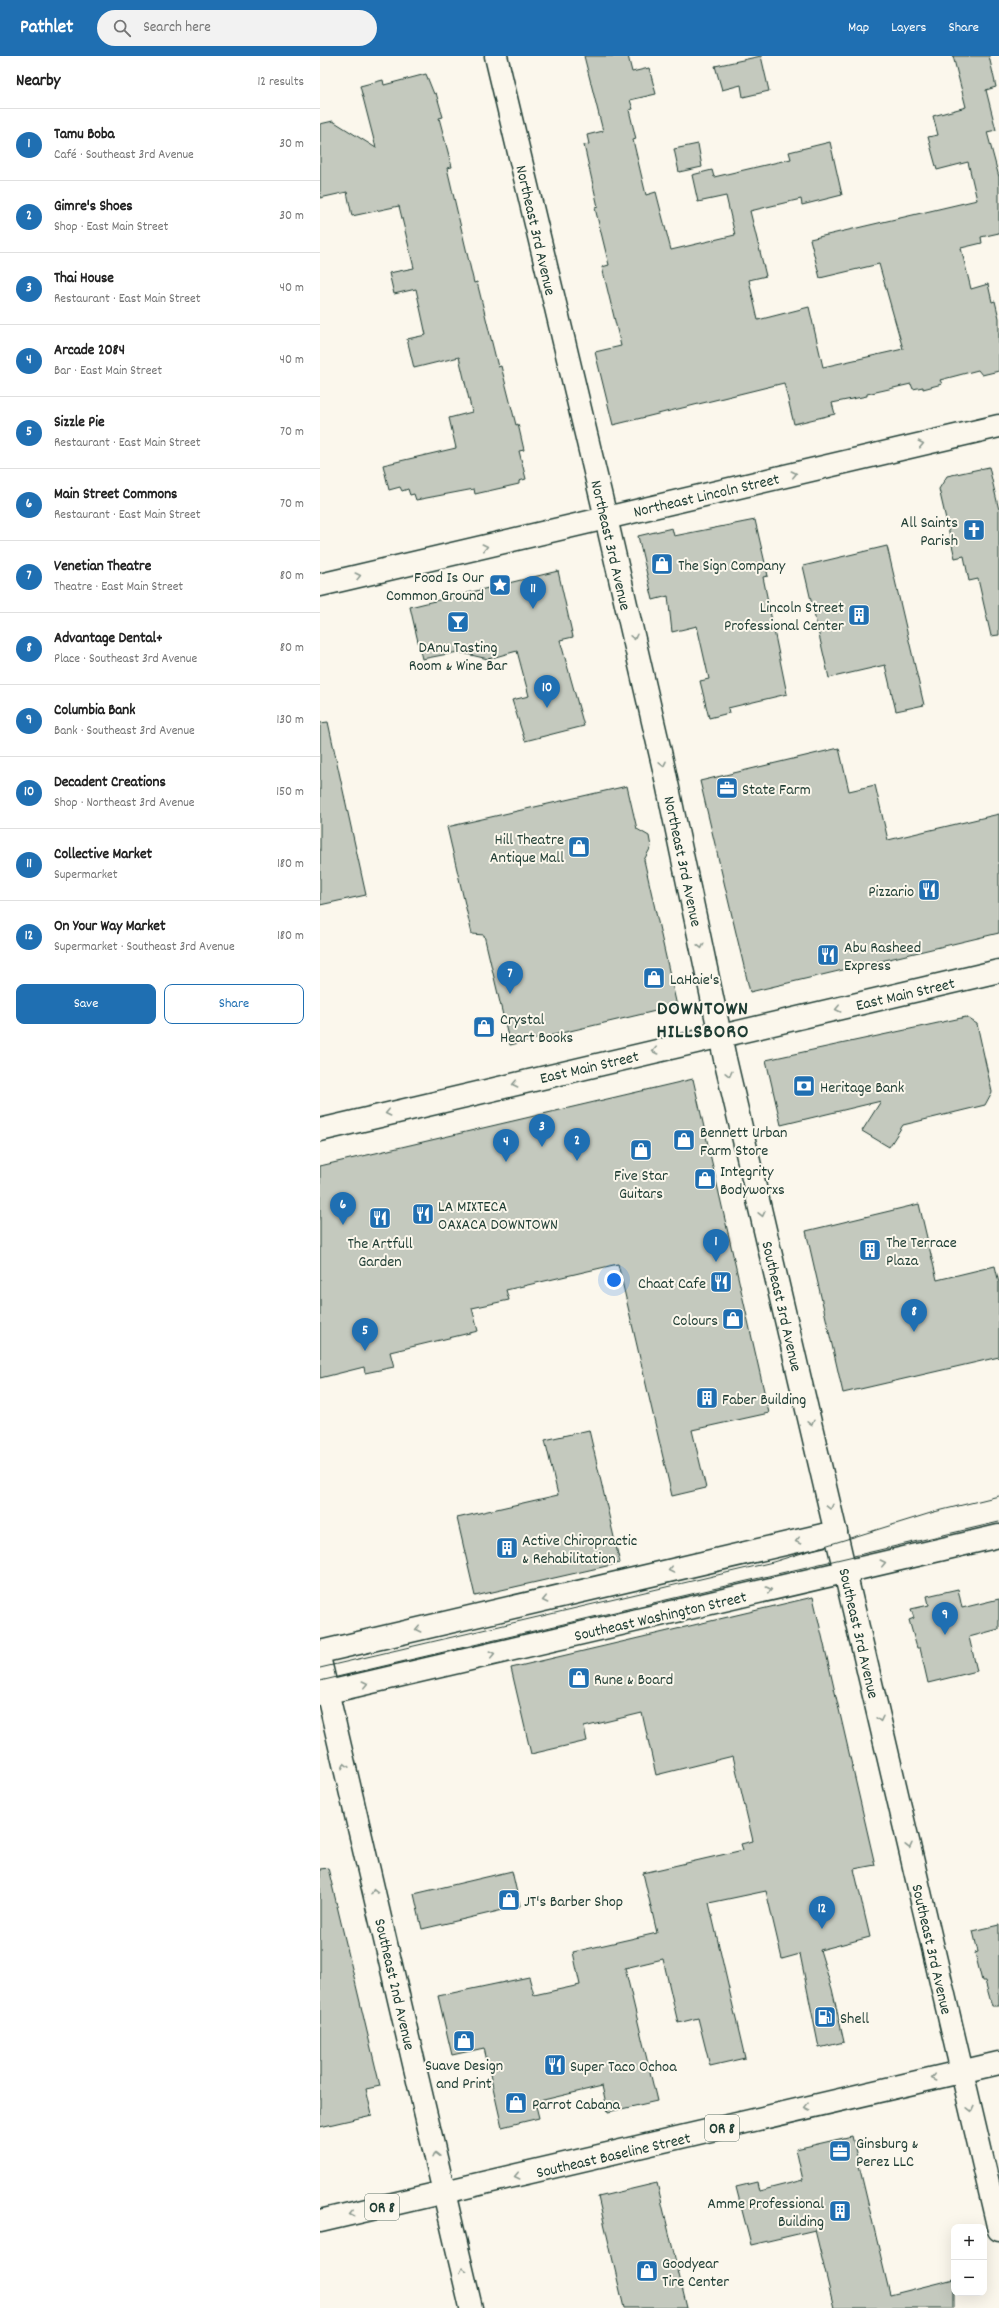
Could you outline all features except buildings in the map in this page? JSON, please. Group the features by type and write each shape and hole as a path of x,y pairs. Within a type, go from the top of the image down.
{"main road":[{"name":"Northeast 3rd Avenue","path":"496,56 659,744 720,1036"},
{"name":"Northeast Lincoln Street","path":"320,585 999,426"},
{"name":"East Main Street","path":"320,1130 999,971"},
{"name":"Southeast 3rd Avenue","path":"720,1036 999,2230"},
{"path":"320,1652 836,1532"},
{"name":"Southeast Washington Street","path":"324,1693 999,1536"},
{"name":"Southeast 2nd Avenue","path":"320,1661 324,1693 471,2308"},
{"name":"Southeast Baseline Street","path":"320,2221 999,2063"}],"tram line":[{"path":"320,1668 773,1562 934,1512 999,1496"},
{"path":"320,1681 999,1522"}],"place":[{"name":"All Saints Parish","path":"974,530"},
{"name":"The Sign Company","path":"662,564"},
{"name":"Food Is Our Common Ground","path":"500,585"},
{"name":"Collective Market","path":"533,609"},
{"name":"Lincoln Street Professional Center","path":"859,615"},
{"name":"DAnu Tasting Room & Wine Bar","path":"458,622"},
{"name":"Decadent Creations","path":"547,708"},
{"name":"State Farm","path":"727,788"},
{"name":"Hill Theatre Antique Mall","path":"579,847"},
{"name":"Pizzario","path":"929,890"},
{"name":"Abu Rasheed Express","path":"828,955"},
{"name":"LaHaie's","path":"654,978"},
{"name":"Venetian Theatre","path":"510,994"},
{"name":"Crystal Heart Books","path":"484,1027"},
{"name":"Heritage Bank","path":"804,1086"},
{"name":"Bennett Urban Farm Store","path":"684,1140"},
{"name":"Thai House","path":"542,1147"},
{"name":"Five Star Guitars","path":"641,1150"},
{"name":"Gimre's Shoes","path":"577,1161"},
{"name":"Arcade 2084","path":"506,1162"},
{"name":"Integrity Bodyworxs","path":"705,1179"},
{"name":"LA MIXTECA OAXACA DOWNTOWN","path":"423,1214"},
{"name":"The Artfull Garden","path":"380,1218"},
{"name":"Main Street Commons","path":"343,1225"},
{"name":"The Terrace Plaza","path":"870,1250"},
{"name":"Tamu Boba","path":"716,1262"},
{"name":"Chaat Cafe","path":"721,1282"},
{"name":"Colours","path":"733,1319"},
{"name":"Advantage Dental+","path":"914,1332"},
{"name":"Sizzle Pie","path":"365,1351"},
{"name":"Faber Building","path":"707,1398"},
{"name":"Active Chiropractic & Rehabilitation","path":"507,1548"},
{"name":"Columbia Bank","path":"945,1635"},
{"name":"Rune & Board","path":"579,1678"},
{"name":"JT's Barber Shop","path":"509,1900"},
{"name":"On Your Way Market","path":"822,1929"},
{"name":"Shell","path":"825,2017"},
{"name":"Suave Design and Print","path":"464,2041"},
{"name":"Super Taco Ochoa","path":"555,2065"},
{"name":"Parrot Cabana","path":"516,2103"},
{"name":"Ginsburg & Perez LLC","path":"840,2151"},
{"name":"Amme Professional Building","path":"840,2211"},
{"name":"Goodyear Tire Center","path":"647,2271"}],"district":[{"name":"DOWNTOWN HILLSBORO","path":"703,1018"}]}
